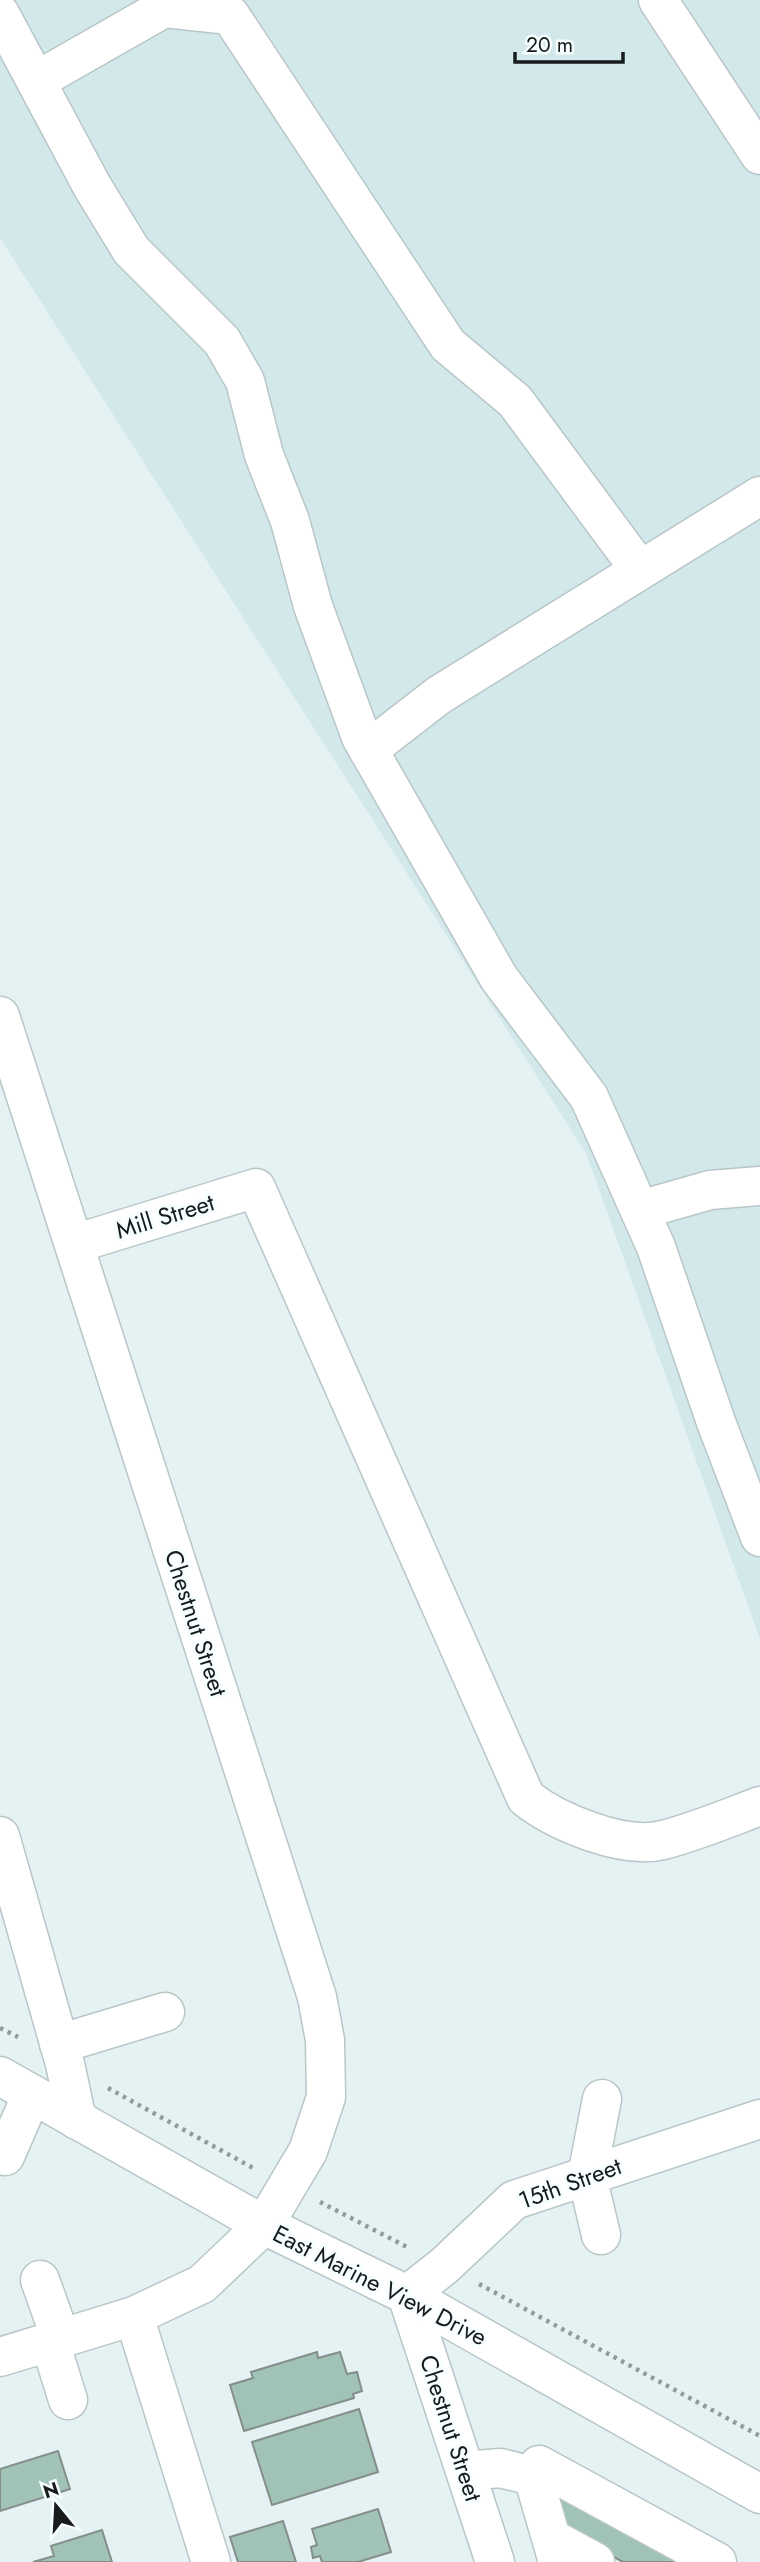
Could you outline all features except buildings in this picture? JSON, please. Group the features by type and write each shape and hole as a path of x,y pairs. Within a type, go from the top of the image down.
{"street":[{"path":"658,0 760,155"},
{"path":"36,80 164,8 230,15 448,345 515,401 640,570"},
{"path":"0,14 92,187 131,250 222,341 244,381 264,455 290,521 313,607 361,737 499,978 589,1097 656,1247 716,1422 760,1537"},
{"path":"369,750 439,695 760,496"},
{"name":"Chestnut Street","path":"0,1016 317,1997 325,2040 326,2097 307,2151 264,2225"},
{"path":"640,1210 710,1190 760,1186"},
{"name":"Mill Street","path":"74,1244 256,1188 526,1798 560,1819 604,1835 660,1841 760,1806"},
{"path":"0,1836 78,2120"},
{"path":"62,2054 165,2012"},
{"path":"5,2156 16,2085"},
{"name":"East Marine View Drive","path":"16,2085 264,2225 407,2295 760,2494"},
{"path":"601,2235 587,2176 602,2099"},
{"name":"15th Street","path":"407,2295 444,2266 514,2200 760,2119"},
{"path":"0,2357 134,2316 202,2284 264,2225"},
{"path":"40,2280 68,2400"},
{"name":"Chestnut Street","path":"407,2295 495,2562"},
{"path":"134,2316 211,2562"},
{"path":"595,2562 555,2550 533,2476 539,2465 717,2562"},
{"path":"465,2470 500,2468 533,2476"}],"path":[{"path":"0,2028 62,2054 287,2185 544,2317 760,2436"}],"shaded area":[{"path":"0,0 760,0 760,1639 586,1153 0,238"}]}
